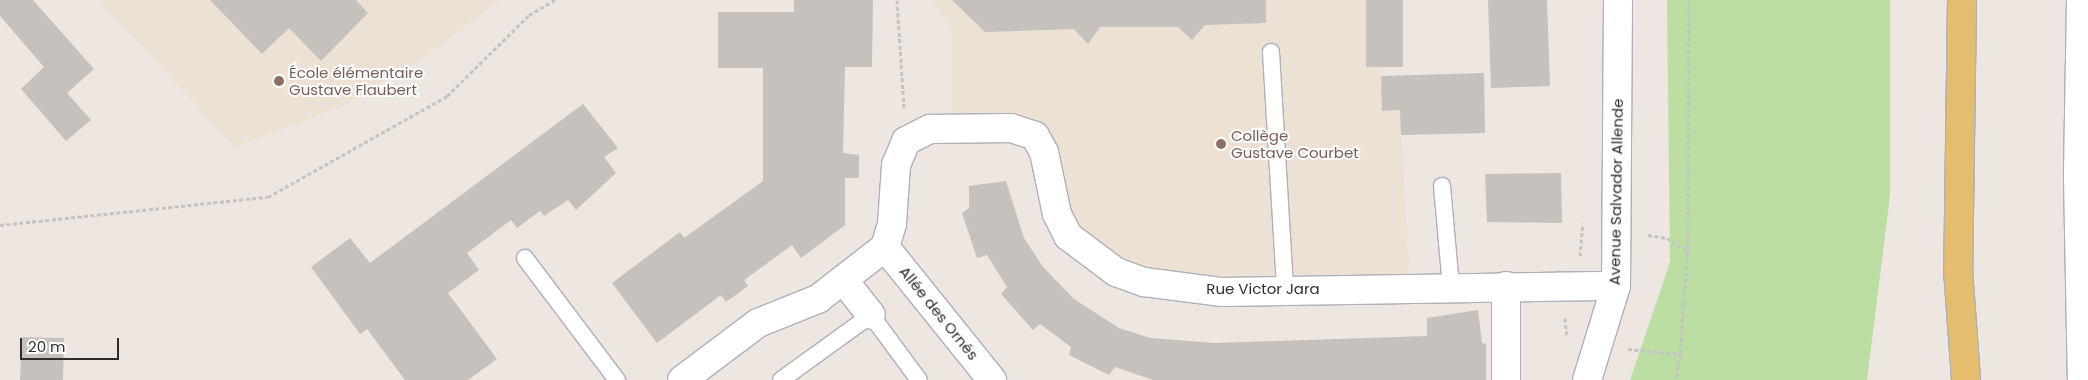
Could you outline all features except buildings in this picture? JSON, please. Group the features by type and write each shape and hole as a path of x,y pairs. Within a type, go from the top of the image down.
{"main road":[{"path":"1962,0 1958,270 1966,380"},
{"path":"1946,380 1958,270"}],"street":[{"name":"Avenue Salvador Allende","path":"1587,380 1616,286 1618,0"},
{"path":"2081,0 2078,178 2082,380"},
{"name":"Rue Victor Jara","path":"906,141 930,129 952,128 1011,128 1035,136 1044,152 1057,214 1068,236 1116,272 1144,282 1222,292 1565,285 1616,286"},
{"path":"682,380 758,323 818,299 885,247 892,224 896,166 906,141"},
{"name":"Allée des Ornés","path":"885,247 992,380"},
{"path":"844,280 871,315"},
{"path":"1506,286 1506,380"}],"lane":[{"path":"1271,52 1285,290"},
{"path":"1442,186 1451,287"},
{"path":"525,258 617,380"},
{"path":"782,380 871,315 919,380"}],"path":[{"path":"0,225 22,221 268,197 447,96 529,15 555,0"},
{"path":"897,0 906,141"},
{"path":"1676,380 1680,354 1688,248 1689,0"},
{"path":"1584,213 1581,254 1565,285 1567,339 1596,346 1680,354"}],"shaded area":[{"name":"École élémentaire Gustave Flaubert","path":"99,0 500,0 427,56 343,106 235,147"},
{"name":"Collège Gustave Courbet","path":"932,0 1366,0 1366,67 1385,67 1381,75 1382,110 1400,110 1410,288 1222,292 1091,256 1035,136 952,128 952,27"}],"green space":[{"path":"1667,0 1890,0 1890,196 1867,380 1630,380 1670,262"}],"place":[{"name":"École élémentaire Gustave Flaubert","path":"279,81"},
{"name":"Collège Gustave Courbet","path":"1221,144"}]}
